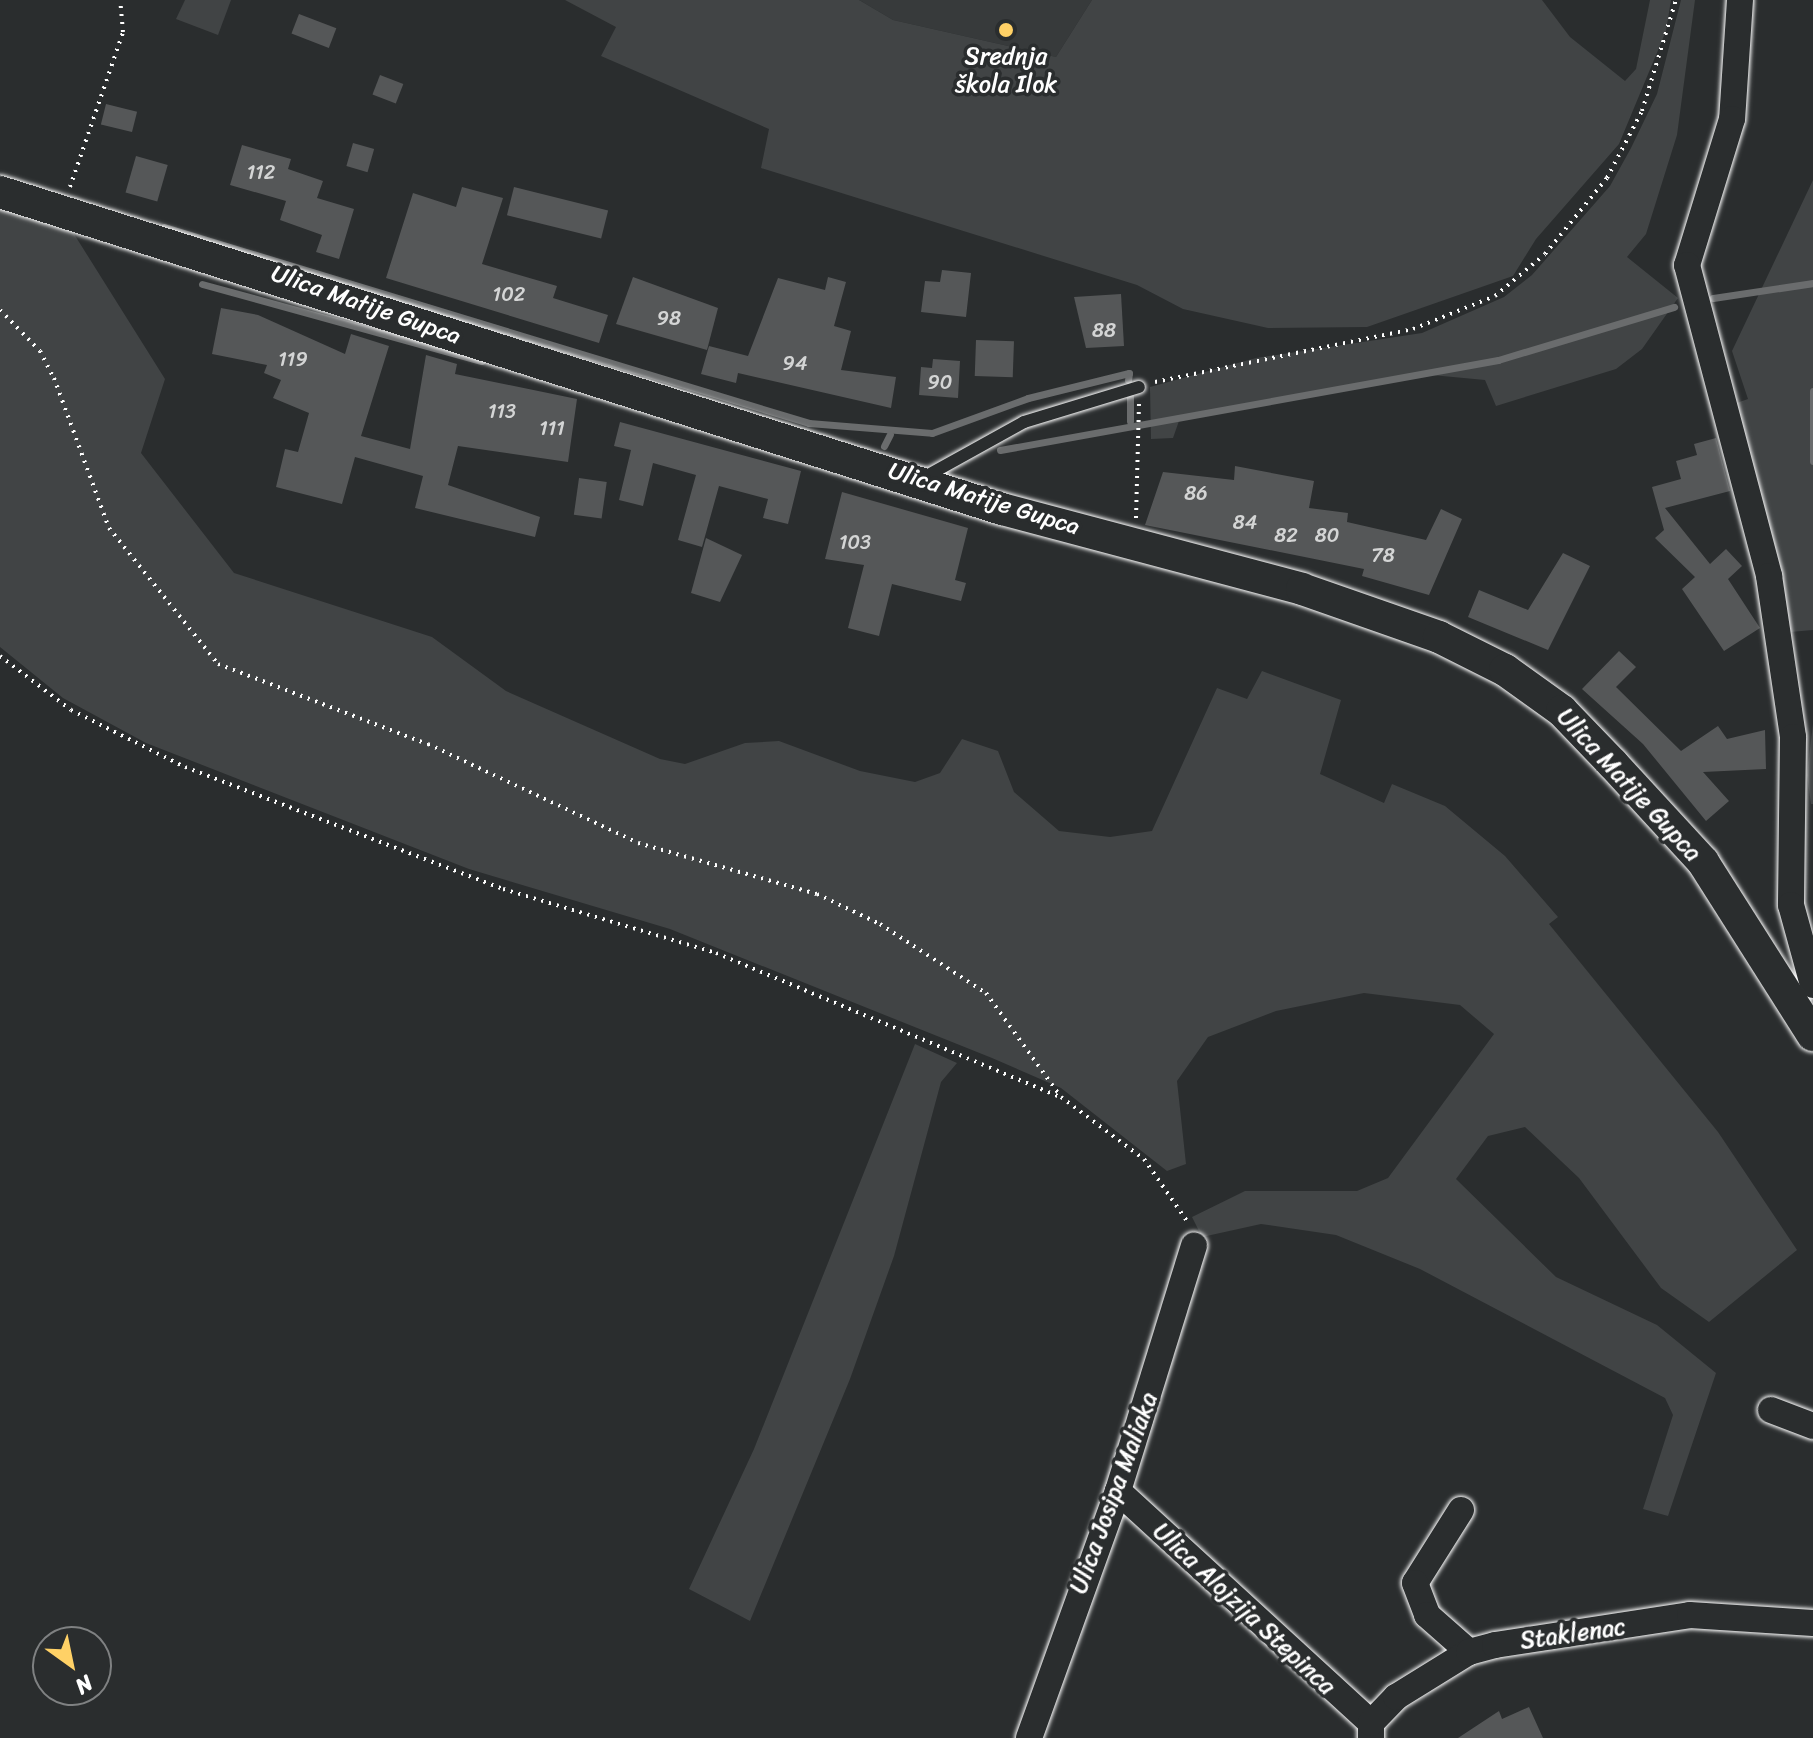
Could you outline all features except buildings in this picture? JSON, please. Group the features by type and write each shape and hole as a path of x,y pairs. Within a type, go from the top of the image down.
{"street":[{"path":"1740,0 1732,119 1687,265 1769,576 1793,737 1791,905 1813,985"},
{"name":"Ulica Matije Gupca","path":"0,192 1134,545 1343,603 1439,637 1516,678 1562,711 1703,862 1813,1035"},
{"name":"Ulica Josipa Maliaka","path":"1029,1738 1118,1491 1194,1246"},
{"path":"1771,1410 1813,1426"},
{"name":"Ulica Alojzija Stepinca","path":"1118,1491 1371,1730"},
{"path":"1461,1510 1415,1583 1427,1615 1469,1652"},
{"name":"Staklenac","path":"1371,1730 1396,1697 1469,1652 1690,1615 1813,1623"}],"lane":[{"path":"922,479 1024,422 1139,387"}],"path":[{"path":"62,212 123,32 120,0"},
{"path":"1139,387 1212,365 1413,329 1495,296 1545,254 1607,178 1642,111 1676,0"},
{"path":"0,310 40,351 54,378 109,528 218,664 428,744 638,843 817,894 880,924 986,993 1061,1097 1161,1177 1185,1212 1194,1246"},
{"path":"1134,545 1140,415"},
{"path":"0,656 71,710 185,767 503,889 716,953 1061,1097"}],"shaded area":[{"path":"185,0 231,0 218,35 176,19"},
{"path":"565,0 859,0 893,20 1056,57 1092,0 1542,0 1570,37 1625,81 1636,69 1650,0 1671,0 1666,31 1619,144 1536,239 1513,276 1367,327 1268,328 1183,309 1137,285 761,168 769,129 601,56 616,27"},
{"name":"Srednja škola Ilok","path":"859,0 1092,0 1056,57 893,20"},
{"path":"1681,0 1695,0 1677,135 1646,234 1627,257 1678,298 1642,349 1616,369 1496,406 1485,380 1421,374 1179,421 1173,438 1151,439 1150,387 1256,358 1422,333 1504,297 1532,275 1610,186 1631,148 1657,94"},
{"path":"1813,180 1813,630 1790,632 1728,406 1748,399 1732,351"},
{"path":"0,204 69,226 165,379 141,453 234,573 432,637 506,691 660,759 685,764 745,743 779,741 860,771 915,782 940,773 962,739 998,751 1014,792 1059,831 1110,837 1152,831 1217,688 1247,699 1262,671 1341,700 1320,774 1384,803 1392,784 1445,806 1505,856 1558,917 1549,924 1718,1132 1797,1250 1709,1322 1661,1288 1579,1178 1525,1127 1488,1136 1456,1179 1556,1277 1657,1325 1716,1373 1668,1516 1643,1509 1673,1415 1665,1398 1420,1269 1336,1235 1261,1224 1202,1237 1192,1217 1245,1191 1357,1191 1388,1178 1494,1034 1460,1005 1364,993 1276,1011 1208,1037 1177,1081 1186,1164 1167,1171 1061,1088 992,1058 670,929 469,869 146,743 63,698 0,647"},
{"path":"1813,724 1813,804 1811,804 1807,775"},
{"path":"915,1044 957,1063 941,1082 894,1256 850,1379 750,1621 689,1589 754,1449"}],"waterway":[{"path":"164,227 809,423 932,433 1028,398 1129,373 1128,380"},
{"path":"1713,298 1813,283"},
{"path":"202,284 482,361"},
{"path":"1000,450 1498,360 1674,307"},
{"path":"1813,391 1813,461"},
{"path":"1130,397 1130,421"},
{"path":"884,446 890,434"}],"place":[{"name":"Srednja škola Ilok","path":"1006,30"}]}
